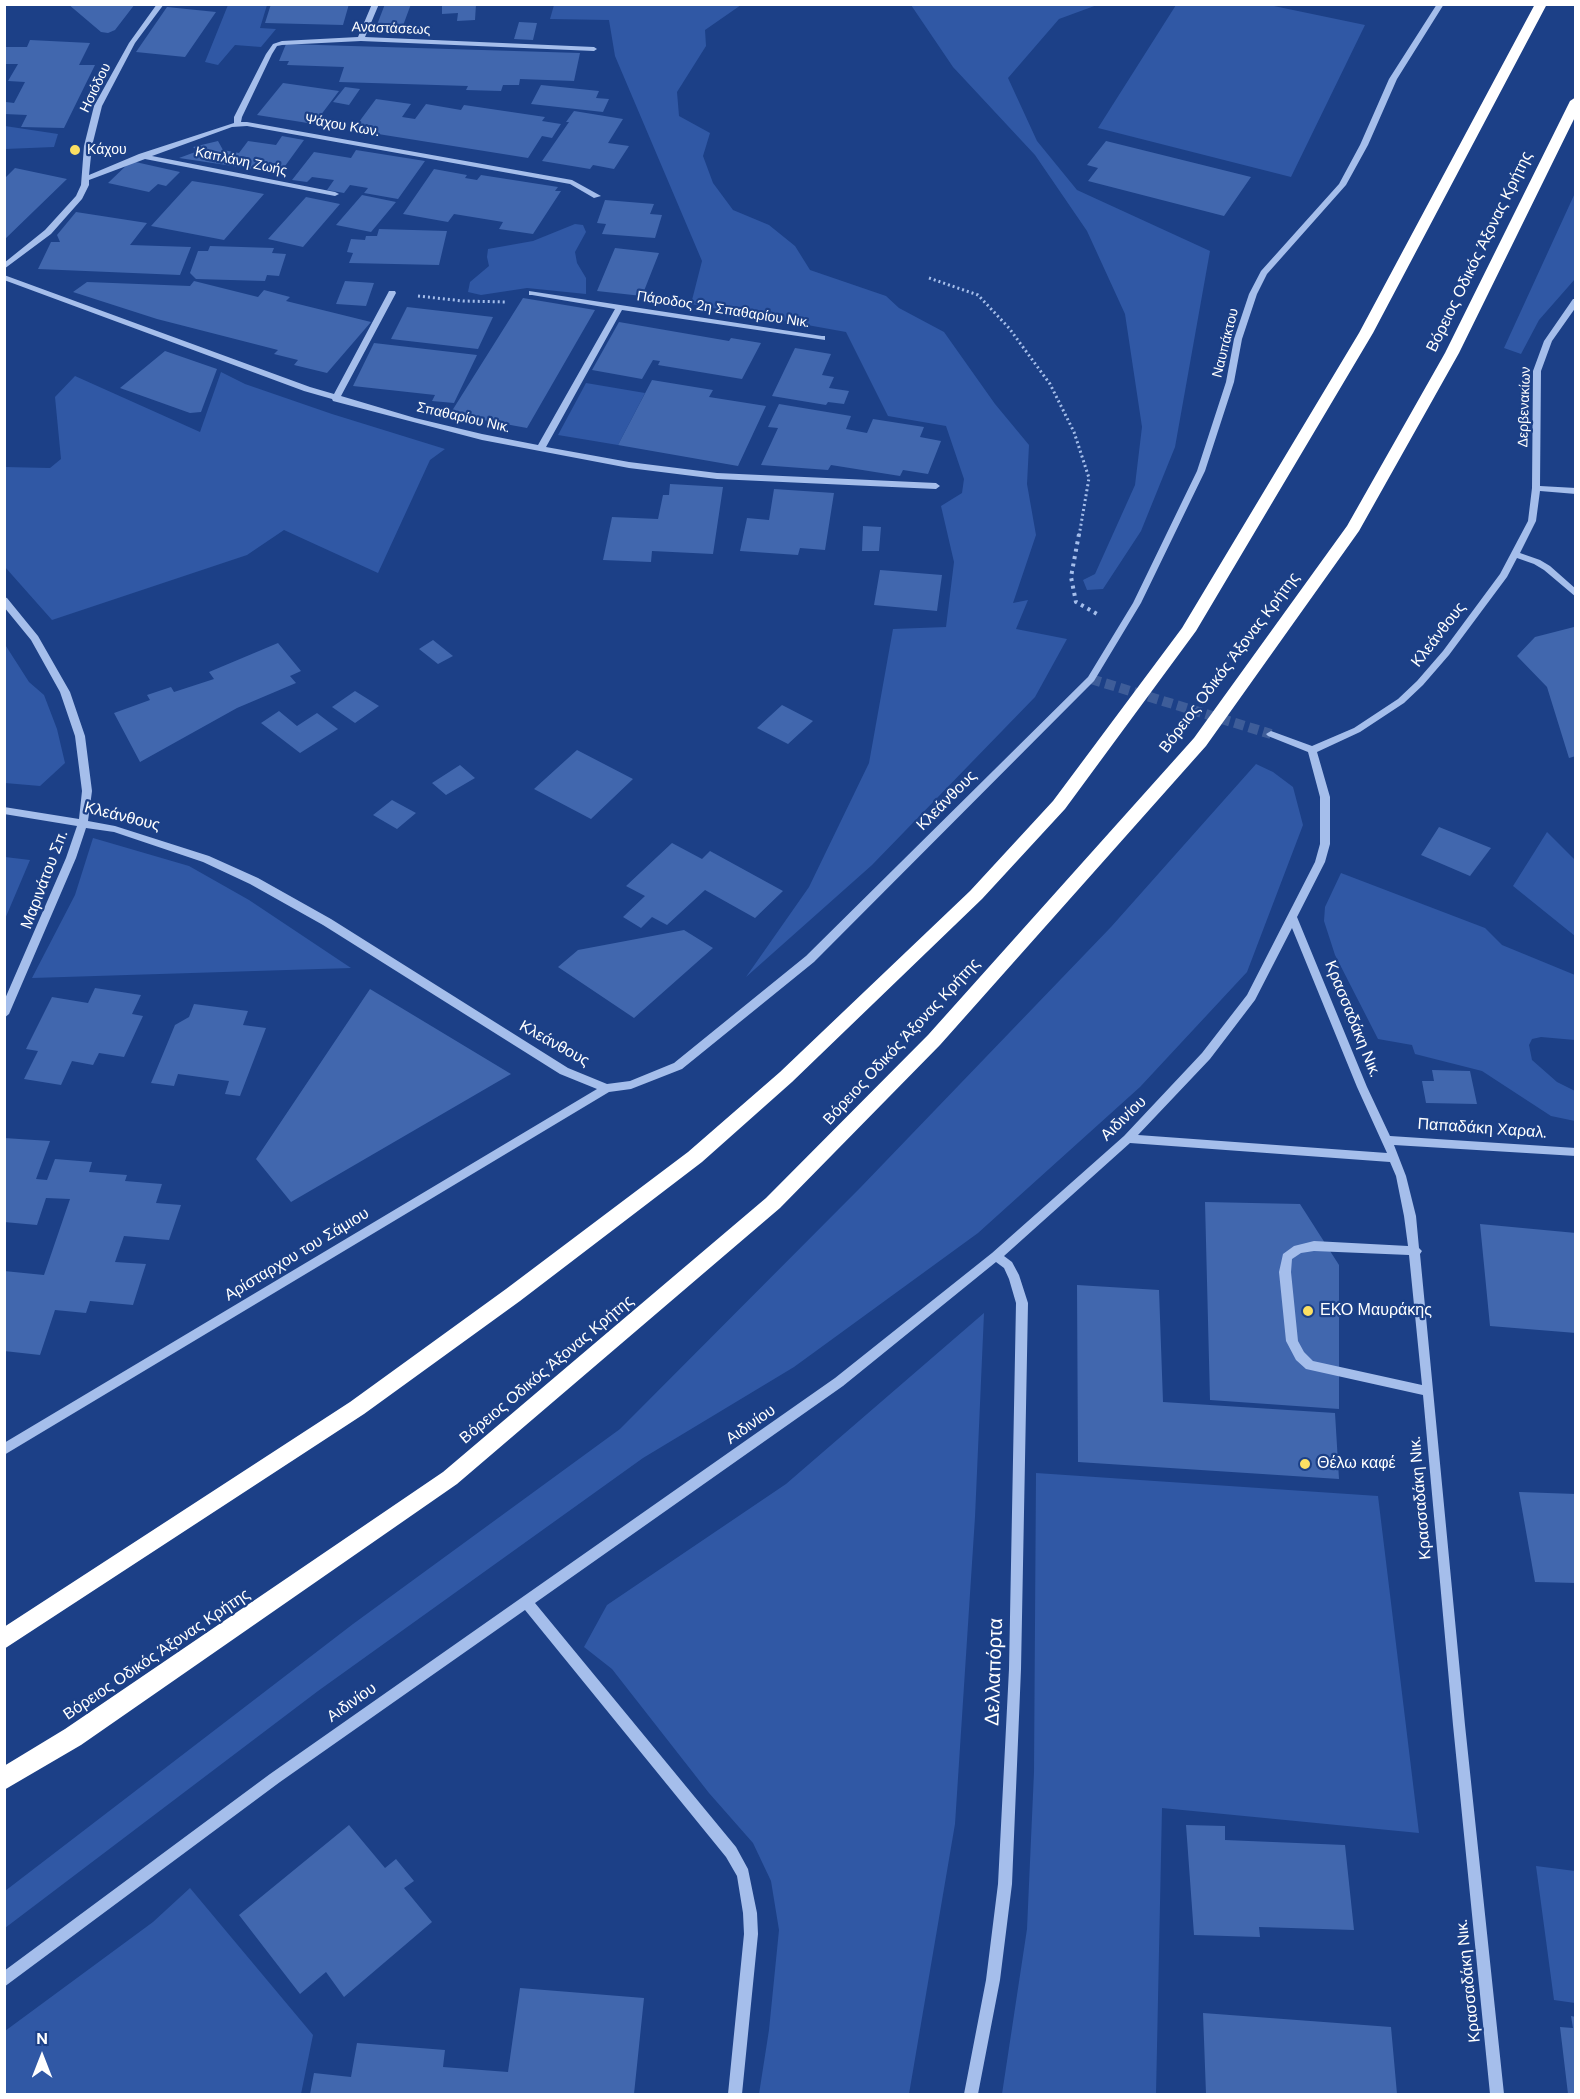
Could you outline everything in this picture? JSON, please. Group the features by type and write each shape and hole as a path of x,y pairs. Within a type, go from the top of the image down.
{"highway":[{"path":"4,1639 357,1408 513,1295 695,1157 804,1061 976,895 1059,805 1188,631 1366,333 1541,4"},
{"name":"Βόρειος Οδικός Άξονας Κρήτης","path":"4,1779 73,1737 450,1478 773,1203 934,1040 1200,742 1354,528 1414,425 1452,353 1575,101"}],"street":[{"name":"Ησιόδου","path":"4,267 63,217 79,197 85,179 88,146 98,106 132,44 161,4"},
{"path":"361,39 376,4"},
{"name":"Ναυπάκτου","path":"1091,679 1125,624 1201,471 1230,382 1238,339 1253,294 1264,273 1321,211 1353,167 1393,79 1441,4"},
{"name":"Αναστάσεως","path":"237,124 246,100 275,45 299,41 361,39 594,49"},
{"name":"Ψάχου Κων.","path":"85,179 142,155 237,124 271,127 572,182 597,196"},
{"name":"Καπλάνη Ζωής","path":"142,155 335,194"},
{"name":"Σπαθαρίου Νικ.","path":"4,277 336,399 436,426 540,449 629,465 717,476 936,486"},
{"path":"336,399 392,293"},
{"name":"Πάροδος 2η Σπαθαρίου Νικ.","path":"532,293 822,338"},
{"name":"Δερβενακίων","path":"1536,488 1537,371 1548,341 1575,301"},
{"name":"Πάροδος 2η Σπαθαρίου Νικ.","path":"540,449 620,307"},
{"path":"1536,488 1575,491"},
{"name":"Κλεάνθους","path":"1312,750 1370,723 1411,693 1446,653 1516,555 1532,520 1536,488"},
{"path":"1516,555 1547,568 1575,594"},
{"name":"Μαρινάτου Σπ.","path":"4,600 44,652 65,692 80,736 86,776 83,822 34,948 4,1014"},
{"name":"Κλεάνθους","path":"4,810 83,822 152,839 206,859 247,878 327,922 564,1071 607,1088 631,1085 678,1066 810,959 1091,679"},
{"path":"1271,734 1312,750"},
{"name":"Αιδινίου","path":"4,1980 275,1778 839,1382 996,1256 1128,1139 1171,1095 1236,1020 1260,982 1320,862 1325,844 1325,797 1312,750"},
{"name":"Κρασσαδάκη Νικ.","path":"1293,919 1362,1087 1387,1140 1410,1216 1416,1251 1427,1391 1497,2094"},
{"name":"Αρίσταρχου του Σάμιου","path":"4,1450 607,1088"},
{"path":"1128,1139 1394,1158"},
{"name":"Παπαδάκη Χαραλ.","path":"1387,1140 1575,1152"},
{"path":"1416,1251 1314,1246 1298,1249 1287,1257 1285,1272 1292,1341 1300,1356 1310,1365 1427,1391"},
{"name":"Δελλαπόρτα","path":"971,2094 993,1980 1005,1884 1015,1681 1022,1303 1015,1278 1008,1265 996,1256"},
{"path":"526,1601 731,1852 743,1874 751,1934 735,2094"}],"path":[{"path":"929,278 978,295 1009,328 1050,384 1074,432 1089,478 1071,577 1076,602 1094,613 1125,624"},
{"path":"392,293 509,302 520,294 532,293"}],"shaded area":[{"path":"228,5 267,5 260,28 276,29 261,47 235,45 218,65 205,62"},
{"path":"554,5 741,5 705,30 706,46 677,92 679,116 710,133 703,156 713,183 733,210 769,225 795,246 810,270 886,296 899,308 944,332 995,404 1029,445 1027,484 1036,535 1013,603 1028,600 1016,629 1067,639 1035,697 872,865 746,977 809,887 869,763 893,629 946,627 954,562 941,506 962,493 964,479 946,426 888,416 846,332 691,304 702,261 615,56 609,20 550,19"},
{"path":"911,5 1097,5 1059,19 1008,78 1037,141 1077,190 1210,251 1175,447 1141,531 1103,589 1087,590 1083,580 1095,574 1135,485 1142,427 1125,314 1087,231 1035,155 953,67"},
{"path":"1176,5 1269,5 1365,25 1291,177 1098,128"},
{"path":"5,126 58,134 54,147 5,149"},
{"path":"1575,193 1575,279 1539,320 1521,354 1504,348"},
{"path":"575,224 583,225 586,232 575,252 577,263 586,278 586,294 527,288 481,295 468,292 470,282 489,266 488,249 533,241"},
{"path":"221,372 245,384 332,414 445,449 430,460 378,573 284,530 247,555 52,620 5,567 5,467 50,468 61,459 55,397 75,376 200,432"},
{"path":"586,383 645,393 618,445 558,435"},
{"path":"4,643 29,682 44,695 57,729 65,763 40,786 5,783"},
{"path":"1256,764 1273,772 1293,787 1303,825 1247,972 1140,1087 978,1233 794,1367 643,1458 318,1691 5,1928 5,1891 353,1624 620,1429 860,1188 1111,927"},
{"path":"1547,832 1575,860 1575,936 1513,886"},
{"path":"93,838 189,866 249,900 351,968 32,978 75,895"},
{"path":"4,857 30,860 5,919"},
{"path":"1341,873 1485,928 1502,945 1575,975 1575,1040 1541,1037 1532,1039 1529,1045 1532,1060 1557,1082 1575,1091 1575,1121 1551,1116 1482,1071 1415,1054 1412,1045 1378,1039 1335,955 1324,921 1325,907"},
{"path":"984,1313 975,1517 955,1824 909,2094 759,2094 769,2030 779,1930 771,1881 753,1843 709,1793 612,1669 584,1647 607,1605 786,1484"},
{"path":"1036,1473 1378,1496 1419,1833 1162,1808 1156,2094 1002,2094 1027,1929 1034,1772"},
{"path":"1536,1866 1575,1871 1575,2003 1554,2000"},
{"path":"190,1888 313,2035 301,2094 5,2094 5,2031 153,1922"}],"building":[{"path":"68,4 135,4 115,30 108,33 101,32"},
{"path":"271,4 349,4 343,25 265,23"},
{"path":"385,4 411,4 401,31 375,30"},
{"path":"442,4 476,4 475,20 457,21 458,13 442,14"},
{"path":"167,7 216,12 185,57 136,52"},
{"path":"519,22 537,23 533,40 514,39"},
{"path":"30,40 90,43 79,65 95,65 64,128 21,127 27,115 4,114 6,102 14,103 25,82 8,81 18,64 4,64 4,49 6,47 27,47"},
{"path":"286,44 580,53 574,81 520,79 519,85 503,85 501,91 466,90 468,86 339,82 344,67 287,65 289,61 279,61"},
{"path":"283,83 339,91 314,124 257,115"},
{"path":"541,85 599,91 596,98 609,99 603,112 531,104"},
{"path":"345,87 360,89 349,105 333,102"},
{"path":"376,99 411,104 402,117 415,119 426,104 461,110 464,105 545,117 542,121 561,124 552,138 542,136 528,158 353,130"},
{"path":"574,111 623,119 608,143 629,146 614,169 593,165 590,169 542,161"},
{"path":"282,136 304,140 280,173 179,158 198,151 193,147 218,141 223,150 239,153 248,141 276,145"},
{"path":"1106,141 1251,177 1224,216 1088,181 1098,168 1087,165"},
{"path":"356,150 425,161 398,199 364,193 368,188 350,185 344,193 327,190 334,180 312,177 307,182 292,180 314,152 351,158"},
{"path":"131,161 180,172 166,186 158,184 149,192 108,183"},
{"path":"15,168 67,179 4,240 4,179"},
{"path":"434,169 467,175 465,178 477,180 481,175 558,187 555,191 561,191 533,234 499,229 503,222 454,214 448,222 403,214"},
{"path":"192,181 264,194 224,240 151,226"},
{"path":"362,195 396,202 371,232 336,225"},
{"path":"306,197 340,204 303,247 268,239"},
{"path":"605,200 654,204 650,214 662,215 655,238 602,234 606,224 597,223"},
{"path":"76,212 147,223 130,245 191,247 180,275 38,269 51,242 60,242 57,235"},
{"path":"379,229 447,231 439,265 349,263 353,253 347,252 351,239 365,240 366,236 377,236"},
{"path":"210,246 274,248 272,253 286,254 279,276 267,275 265,281 196,279 190,273 198,251 208,251"},
{"path":"615,248 659,253 642,296 597,291"},
{"path":"194,281 258,297 264,290 290,297 286,301 371,322 327,373 294,365 298,360 274,354 278,350 157,319 73,292 87,282 190,286"},
{"path":"345,281 374,283 366,306 336,304"},
{"path":"523,298 595,310 527,428 450,414"},
{"path":"407,307 493,317 478,349 391,339"},
{"path":"619,322 729,341 731,338 761,343 742,379 658,365 660,361 653,360 642,379 592,370"},
{"path":"374,343 477,355 454,403 432,401 435,395 353,386"},
{"path":"795,348 831,354 822,375 834,377 829,388 849,391 844,404 828,402 826,405 772,396"},
{"path":"165,351 217,369 201,412 190,413 120,388"},
{"path":"652,380 713,390 709,397 766,406 738,466 618,445"},
{"path":"779,404 851,416 846,429 867,433 873,419 924,427 920,437 941,441 928,474 903,470 900,476 831,465 828,470 761,465 778,428 768,427"},
{"path":"670,484 723,487 713,554 652,551 651,562 603,560 612,517 658,519 663,495 669,495"},
{"path":"774,489 834,493 825,550 800,548 798,555 740,551 747,518 769,520"},
{"path":"863,526 881,527 879,551 862,551"},
{"path":"880,570 942,575 937,611 874,605"},
{"path":"1574,627 1576,756 1569,758 1547,687 1517,656 1535,637"},
{"path":"433,640 453,656 438,664 419,649"},
{"path":"278,643 301,671 290,676 296,683 237,708 140,762 114,713 150,700 147,695 171,687 174,692 214,679 209,672"},
{"path":"355,691 379,706 355,723 332,707"},
{"path":"782,705 813,721 788,744 757,728"},
{"path":"279,711 297,726 317,713 338,729 300,753 261,723"},
{"path":"577,750 633,779 591,819 534,789"},
{"path":"460,765 475,778 446,795 432,783"},
{"path":"392,800 416,813 397,829 373,815"},
{"path":"1439,827 1491,848 1470,876 1421,855"},
{"path":"672,843 702,859 710,851 783,891 755,918 705,890 667,925 652,917 641,928 623,917 645,896 626,886"},
{"path":"684,930 713,948 634,1018 558,967 578,950"},
{"path":"95,988 141,995 132,1014 143,1016 124,1057 99,1053 93,1065 72,1061 61,1085 24,1079 38,1051 26,1049 52,997 88,1003"},
{"path":"370,989 511,1074 291,1202 256,1159"},
{"path":"194,1004 248,1011 243,1025 266,1028 240,1096 225,1094 229,1081 178,1074 174,1086 151,1083 175,1025 189,1017"},
{"path":"1432,1070 1470,1071 1477,1104 1426,1103 1422,1081 1434,1081"},
{"path":"4,1138 50,1141 36,1179 47,1180 55,1159 92,1162 89,1172 127,1175 125,1181 162,1184 156,1203 181,1205 169,1240 124,1236 115,1262 146,1264 133,1305 90,1301 86,1313 55,1310 40,1355 4,1351 4,1271 44,1275 70,1199 46,1198 37,1225 4,1222"},
{"path":"1205,1202 1300,1204 1339,1265 1339,1409 1210,1400"},
{"path":"1480,1224 1576,1233 1576,1333 1490,1326"},
{"path":"1077,1285 1159,1290 1163,1402 1335,1413 1339,1479 1078,1462"},
{"path":"1519,1492 1576,1494 1576,1583 1535,1582"},
{"path":"349,1825 385,1868 396,1859 414,1881 404,1888 432,1922 344,1997 326,1972 300,1994 239,1915"},
{"path":"1186,1825 1225,1826 1225,1840 1345,1845 1354,1930 1259,1927 1260,1937 1194,1935"},
{"path":"520,1988 644,1998 634,2094 310,2094 314,2073 351,2077 357,2043 445,2050 443,2067 508,2072"},
{"path":"1203,2013 1391,2027 1397,2094 1206,2094"},
{"path":"1571,2016 1576,2017 1576,2094 1568,2094 1560,2027 1573,2028"}],"tunnel":[{"path":"1091,679 1271,734"}],"place":[{"name":"Κάχου","path":"75,150"},
{"name":"ΕΚΟ Μαυράκης","path":"1308,1311"},
{"name":"Θέλω καφέ","path":"1305,1464"}]}
